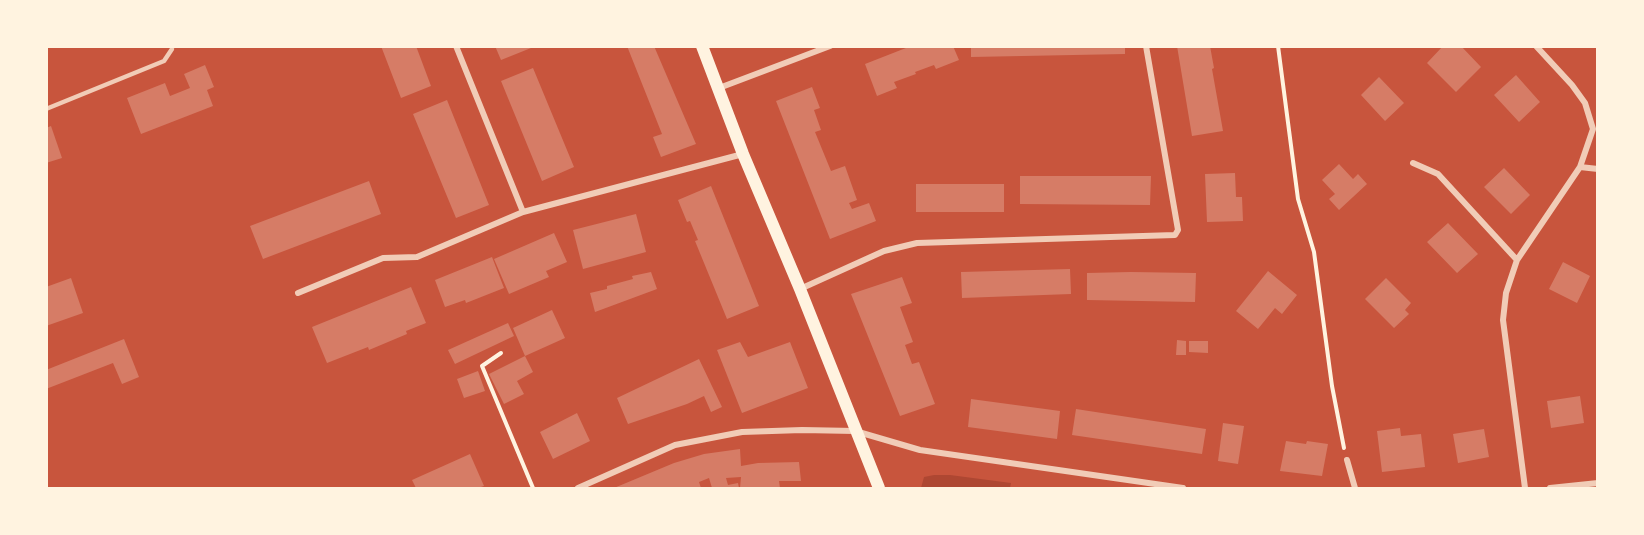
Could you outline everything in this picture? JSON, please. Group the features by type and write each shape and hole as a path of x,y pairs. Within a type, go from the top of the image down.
{"main road":[{"path":"702,46 743,154 800,289 879,489"}],"street":[{"path":"456,46 523,212"},
{"path":"719,88 830,46"},
{"path":"800,289 884,251 917,243 1174,236 1178,230 1146,46"},
{"path":"1525,489 1503,320 1506,293 1517,260 1580,167 1595,128 1585,103 1572,85 1536,46"},
{"path":"298,293 383,258 417,257 523,212 743,154"},
{"path":"1413,163 1438,174 1517,260"},
{"path":"1580,167 1598,169"},
{"path":"578,489 675,445 742,432 855,431 920,450 1182,489"},
{"path":"1347,460 1355,489"},
{"path":"1550,489 1598,483"}],"lane":[{"path":"46,110 165,61 172,49"}],"path":[{"path":"1278,46 1298,199 1314,252 1332,386 1347,460"},
{"path":"501,353 482,366 533,489"}],"shaded area":[{"path":"934,475 1011,483 1010,488 921,488 924,477"}],"building":[{"path":"381,46 416,46 431,86 401,98"},
{"path":"495,46 530,46 531,48 501,60"},
{"path":"627,46 654,46 696,144 661,157 653,137 662,134"},
{"path":"911,46 953,46 959,60 936,69 934,65 915,72 916,74 894,82 897,88 877,96 865,64"},
{"path":"971,46 1125,46 1125,54 971,57"},
{"path":"1177,46 1210,46 1223,131 1192,136"},
{"path":"1443,46 1461,46 1481,67 1456,92 1427,63"},
{"path":"205,65 214,87 207,90 213,106 141,134 127,98 165,83 170,96 190,88 184,74"},
{"path":"533,68 574,167 542,181 501,81"},
{"path":"1516,75 1540,102 1519,122 1494,95"},
{"path":"1379,77 1404,103 1385,121 1361,95"},
{"path":"812,87 820,108 814,110 821,130 815,132 831,171 845,166 857,200 849,203 852,209 869,203 876,221 830,239 776,101"},
{"path":"447,100 489,205 456,218 413,114"},
{"path":"51,126 62,158 46,163 46,128"},
{"path":"1339,164 1353,179 1358,174 1367,184 1339,210 1329,199 1335,194 1322,180"},
{"path":"1504,168 1530,195 1511,214 1484,187"},
{"path":"1235,173 1236,197 1242,197 1243,221 1207,222 1205,174"},
{"path":"1020,176 1151,176 1150,205 1020,204"},
{"path":"369,181 381,214 263,259 250,226"},
{"path":"916,184 1004,184 1004,212 916,212"},
{"path":"711,186 759,306 727,319 695,241 698,240 678,200"},
{"path":"636,214 646,252 583,269 573,230"},
{"path":"1448,223 1478,254 1457,273 1427,242"},
{"path":"554,233 567,262 546,271 549,277 509,294 494,259"},
{"path":"492,257 504,288 466,303 465,300 445,307 435,280"},
{"path":"1563,262 1590,276 1577,303 1549,289"},
{"path":"1070,269 1071,294 962,298 961,272"},
{"path":"1268,271 1297,295 1282,314 1275,308 1258,329 1236,311"},
{"path":"651,272 657,289 595,312 590,293 633,279 632,276"},
{"path":"1087,273 1196,273 1195,302 1087,300"},
{"path":"902,277 912,303 900,307 913,342 905,345 912,364 919,362 935,404 900,416 851,294"},
{"path":"71,278 83,313 46,326 46,287"},
{"path":"1386,278 1411,303 1405,310 1409,314 1394,328 1365,299"},
{"path":"411,287 426,323 406,331 407,334 369,350 368,347 327,363 312,327"},
{"path":"552,310 565,338 525,356 513,328"},
{"path":"508,323 514,336 455,364 448,350"},
{"path":"124,339 139,377 122,384 113,363 46,389 46,370"},
{"path":"1177,340 1186,341 1186,355 1176,355"},
{"path":"1189,341 1208,341 1208,353 1189,352"},
{"path":"740,342 748,357 790,342 808,388 742,413 717,350"},
{"path":"525,356 533,372 517,381 524,394 504,404 489,374"},
{"path":"699,359 722,407 711,412 704,396 628,424 617,398"},
{"path":"478,371 485,391 464,398 457,379"},
{"path":"1580,396 1584,423 1551,428 1547,401"},
{"path":"971,399 1060,411 1057,439 968,427"},
{"path":"1076,409 1206,429 1202,454 1072,435"},
{"path":"577,413 590,441 553,459 540,432"},
{"path":"1223,423 1244,426 1238,464 1218,461"},
{"path":"1400,428 1401,436 1421,434 1425,467 1382,472 1377,431"},
{"path":"1484,429 1489,457 1458,463 1453,434"},
{"path":"1286,441 1328,444 1322,476 1280,471"},
{"path":"740,449 741,466 758,463 799,462 801,481 779,481 780,488 740,488 741,477 726,478 728,485 738,483 739,488 712,488 709,478 699,482 701,488 614,488 674,463 704,454"},
{"path":"470,454 484,486 478,488 416,488 412,480"}]}
